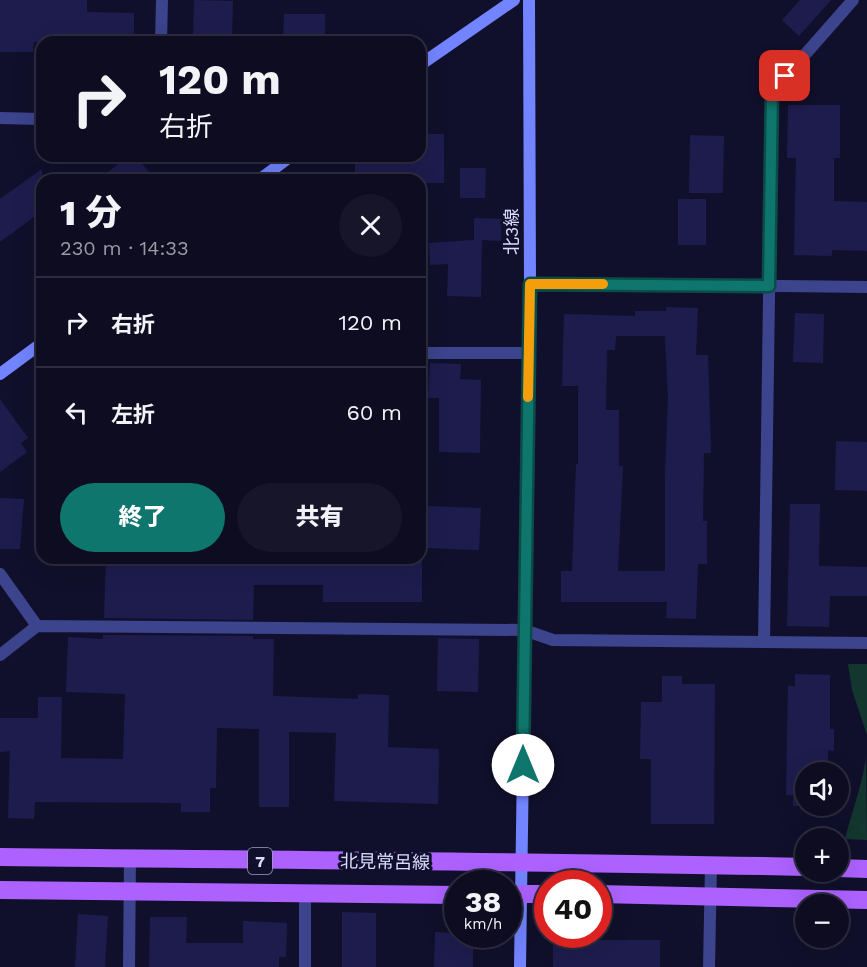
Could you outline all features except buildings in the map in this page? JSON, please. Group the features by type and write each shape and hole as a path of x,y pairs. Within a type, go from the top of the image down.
{"main road":[{"name":"北見常呂線","path":"0,857 795,867"},
{"path":"849,868 867,869"},
{"name":"北見常呂線","path":"0,890 444,895"},
{"path":"612,894 867,900"}],"street":[{"path":"161,36 162,0"},
{"path":"426,60 514,0"},
{"name":"北3線","path":"518,870 530,284 529,0"},
{"path":"764,642 772,92 853,0"},
{"path":"0,118 36,119"},
{"path":"267,174 283,162"},
{"path":"530,284 867,287"},
{"path":"0,374 36,347"},
{"path":"426,353 529,353"},
{"path":"0,574 37,626"},
{"path":"0,655 37,626 524,630 553,640 867,643"},
{"path":"129,967 130,858"},
{"path":"709,967 711,865"},
{"path":"305,892 305,967"},
{"name":"北3線","path":"518,948 520,967"}],"green space":[{"path":"848,664 867,664 867,735 852,690"},
{"path":"866,757 867,840 849,839 848,828"}],"slow traffic":[{"path":"528,397 530,284 603,284"}],"route":[{"path":"523,765 530,284 769,286 772,92 785,76"}]}
